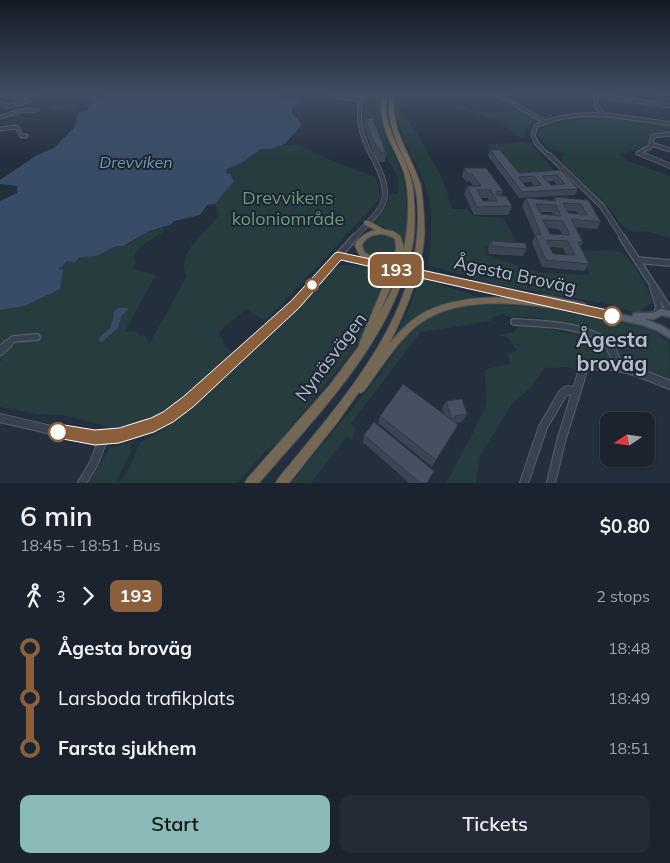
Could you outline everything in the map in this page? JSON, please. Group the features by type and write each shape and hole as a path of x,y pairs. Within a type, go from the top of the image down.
{"highway":[{"name":"Nynäsvägen","path":"251,483 360,354 378,327 398,287 408,253 412,230 411,194 406,172 384,116"},
{"name":"Nynäsvägen","path":"282,483 375,360 406,302 417,265 422,237 420,193 413,169 391,116"},
{"path":"360,354 385,295 400,246 395,236 366,224"},
{"path":"374,262 362,253 360,242 368,233 385,232"},
{"path":"312,445 330,427 411,326 427,314 454,305 495,302 537,303 580,309"}],"main road":[{"name":"Ågesta Broväg","path":"339,255 384,265"},
{"name":"Ågesta Broväg","path":"339,255 643,322 659,328 670,335"},
{"name":"Ågesta Broväg","path":"497,290 642,318 670,312"},
{"path":"495,302 502,297 497,290"},
{"path":"655,315 659,328"}],"street":[{"path":"0,418 73,435 104,437 119,436 154,424 178,410 295,304 382,206 387,190 385,181 362,138 358,116"},
{"path":"534,116 545,122"},
{"path":"592,116 545,122 534,129 534,140 602,206 670,312"},
{"path":"613,116 670,124"},
{"path":"0,130 17,127 22,136 26,136"},
{"path":"670,134 653,136 650,147 638,153 670,166"},
{"path":"651,144 670,150"},
{"path":"637,260 670,262"},
{"path":"653,285 659,306 655,315"},
{"path":"514,322 539,323 597,336 614,350 620,368"},
{"path":"0,351 13,339 37,337"},
{"path":"551,483 561,441 584,367 601,363 670,385"},
{"path":"524,483 543,427 563,394 568,390 576,392"},
{"path":"82,483 94,463 104,437"}],"green space":[{"path":"361,116 381,116 386,135 402,174 407,210 404,247 398,235 373,221 387,204 390,194 398,194 398,177 388,160 373,124 361,125"},
{"path":"396,116 404,116 417,133 442,178 452,209 467,209 473,216 503,218 520,248 485,246 487,255 536,272 589,275 583,251 606,250 619,252 624,254 634,266 652,303 640,311 633,312 609,304 492,284 428,265 431,230 430,204 424,184"},
{"path":"480,116 530,116 535,120 526,129 525,137 520,138 502,123"},
{"path":"601,116 627,118 670,126 670,132 651,133 649,143 645,148 618,154 628,161 670,176 670,238 645,231 634,232 623,227 607,205 562,162 563,156 566,153 548,149 538,135 541,128 550,124"},
{"path":"528,142 556,172 516,174 487,144"},
{"name":"Drevvikens koloniområde","path":"301,144 303,148 376,177 381,194 379,200 267,318 260,318 246,309 224,327 219,334 223,339 224,346 235,354 228,361 171,408 143,421 114,428 62,415 37,414 0,407 0,361 3,360 0,359 0,310 24,306 67,261 75,261 80,257 97,256 117,246 128,244 149,231 163,228 164,231 140,247 134,255 136,262 134,269 160,277 154,278 125,331 137,332 140,336 146,336 149,344 187,276 184,268 188,251 218,216 215,204 233,181 230,174 226,173 226,169 240,164 261,149"},
{"path":"382,232 394,238 398,244 393,263 371,257 364,251 362,246 365,237"},
{"path":"341,265 367,266 390,272 363,336 346,360 277,443 266,451 237,483 119,483 129,469 140,442 162,430 246,357 336,267"},
{"path":"419,278 485,299 441,305 431,309 412,323 390,346 410,307"},
{"path":"482,305 547,307 651,329 669,342 670,380 628,364 607,338 596,333 540,318 511,318 502,314 493,317 491,321 421,332 351,423 356,427 352,440 347,436 311,483 291,483 381,373 405,337 417,324 445,310"},
{"path":"531,324 599,341 607,348 612,358 606,361 586,361 578,370 567,367 545,368 530,388 512,404 479,458 476,483 446,483 486,405 485,369 511,364 507,354 517,350 508,338 499,335 514,332 521,325"},
{"path":"132,442 131,452 116,483 89,483 110,448"}],"water":[{"name":"Drevviken","path":"77,116 294,116 301,125 285,144 270,149 261,149 240,164 227,169 226,173 230,174 234,181 215,204 207,205 200,215 174,221 170,225 149,231 123,246 116,246 97,256 80,257 75,262 67,261 59,269 63,270 60,289 24,306 0,310 0,201 17,193 17,186 0,184 0,180 37,155 54,148 75,127"},
{"path":"118,308 127,308 128,310 121,316 118,328 102,342 99,341 99,338 110,328 114,316 113,313"}],"building":[{"path":"373,118 386,153 381,153 374,142 365,119"},
{"path":"490,150 500,150 519,173 561,170 578,189 522,192","holes":["557,175 565,184 551,185 542,176","534,176 541,185 526,187 519,177"]},
{"path":"464,168 486,168 503,191 496,191 496,195 506,196 512,206 477,207 467,186 481,186 472,174 468,174","holes":["477,190 491,190 497,201 483,201"]},
{"path":"555,197 588,200 601,222 571,219 583,242 578,242 589,264 546,260 535,235 541,235 526,198 556,201","holes":["563,203 581,204 587,215 568,213","536,204 556,205 561,216 541,214","543,220 563,221 570,235 550,234","547,240 568,241 575,255 553,254"]},
{"path":"491,241 525,243 527,249 492,246"},
{"path":"403,384 452,420 446,401 462,399 467,414 455,416 453,421 458,425 436,460 380,416"},
{"path":"374,422 434,471 427,483 420,483 364,435"}],"bus line":[{"name":"193","path":"58,432 95,438 119,436 140,430 168,417 188,402 295,304 338,256 612,316"}],"place":[{"name":"Ågesta broväg","path":"612,316"}]}
